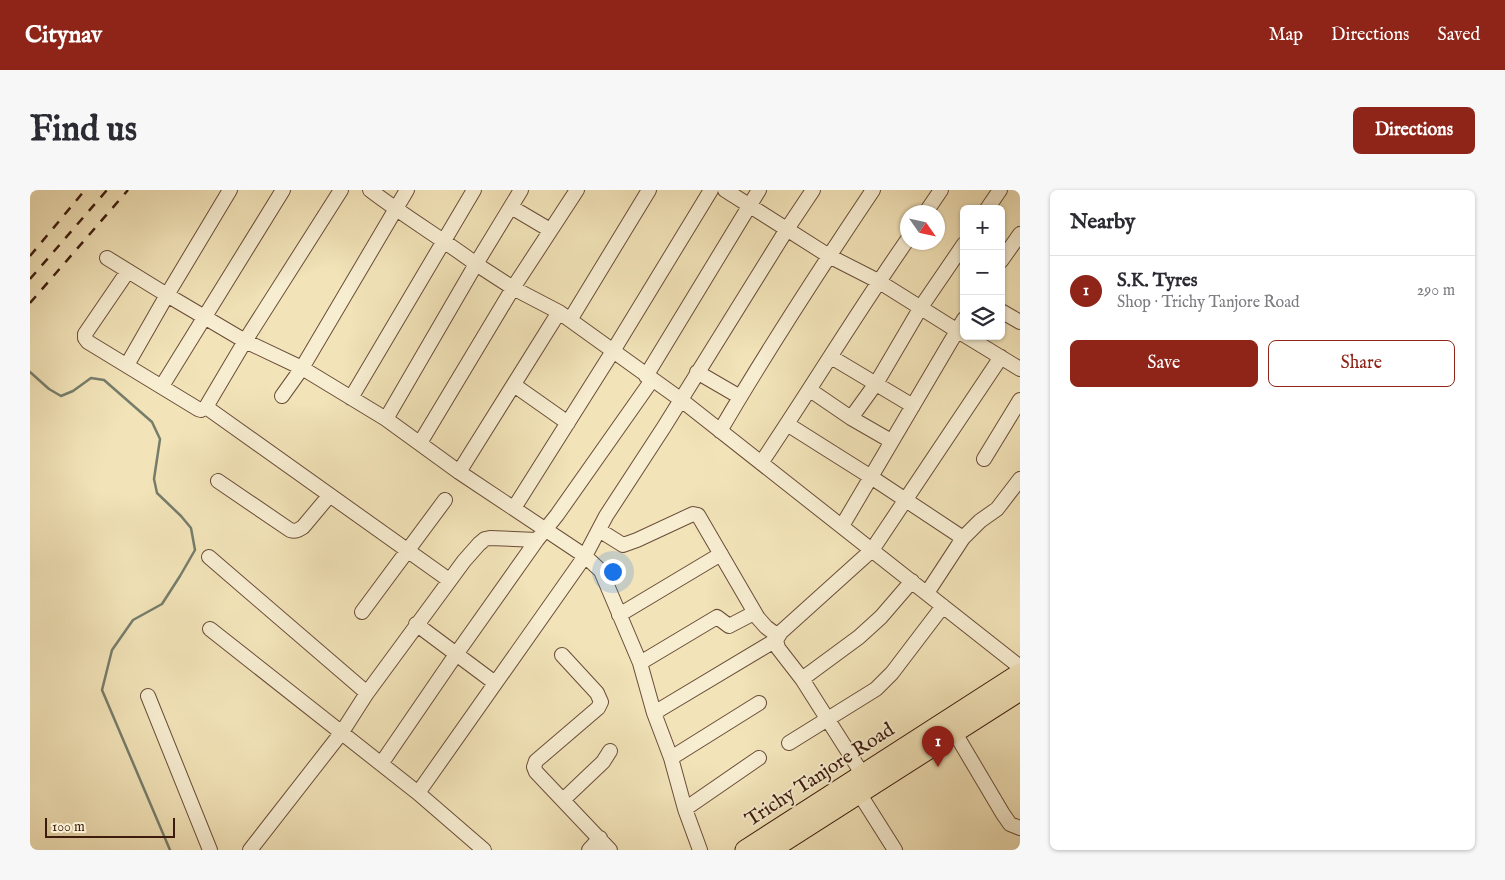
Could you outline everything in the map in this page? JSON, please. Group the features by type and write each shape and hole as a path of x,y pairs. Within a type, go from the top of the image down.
{"highway":[{"name":"Trichy Tanjore Road","path":"745,850 1020,673"},
{"name":"Trichy Tanjore Road","path":"770,850 1020,691"}],"street":[{"path":"127,366 230,190"},
{"path":"162,386 283,190"},
{"path":"128,271 85,334 85,338 88,342 201,410 206,407 245,341 341,190"},
{"path":"370,190 395,209 513,288 565,316 680,399 1020,667"},
{"path":"282,396 302,368 406,190"},
{"path":"351,398 474,190"},
{"path":"386,418 521,190"},
{"path":"420,443 513,288 577,190"},
{"path":"459,472 514,385 565,316 649,190"},
{"path":"514,508 711,190"},
{"path":"725,190 830,256 960,329"},
{"path":"382,764 457,653 560,510 649,378 759,190"},
{"path":"418,793 585,556 602,524 813,190"},
{"path":"726,435 740,397 873,190"},
{"path":"931,205 941,190"},
{"path":"990,205 1000,190"},
{"path":"511,206 550,230"},
{"path":"1005,255 1020,234"},
{"path":"761,463 900,250"},
{"path":"851,418 875,384 921,307 960,250"},
{"path":"107,258 245,341 302,368 386,418 459,472 514,508 541,535 585,556 601,571 640,664 654,713 671,758 685,810 700,850"},
{"path":"1005,313 1020,322"},
{"path":"842,526 891,441 960,333"},
{"path":"976,340 1020,368"},
{"path":"831,357 913,406"},
{"path":"654,713 777,638 872,550 1001,357"},
{"path":"697,372 740,397"},
{"path":"514,385 568,423"},
{"path":"810,390 851,418 891,441"},
{"path":"984,459 1020,400"},
{"path":"206,407 450,580"},
{"path":"787,424 963,538"},
{"path":"926,593 963,538 980,521 997,509 1020,479"},
{"path":"218,481 294,531 303,527 329,496"},
{"path":"362,612 445,500"},
{"path":"602,524 623,545 693,514 701,518 759,619 777,638 778,648 802,679 863,775"},
{"path":"250,850 342,732 416,624 464,561 485,539 541,535"},
{"path":"620,615 721,554"},
{"path":"210,557 367,693"},
{"path":"802,679 859,637 882,617 912,581"},
{"path":"789,743 876,689 892,673 942,606"},
{"path":"640,664 717,617 729,626 759,619"},
{"path":"416,624 495,683"},
{"path":"210,629 418,793 484,850"},
{"path":"562,655 597,693 601,702 598,708 536,761 534,767 536,772 610,850"},
{"path":"148,696 210,850"},
{"path":"671,758 759,703"},
{"path":"955,733 1003,814 1010,824 1020,828"},
{"path":"563,800 603,762 610,751"},
{"path":"685,810 759,758"},
{"path":"859,794 895,850"},
{"path":"589,850 600,838"}],"waterway":[{"path":"30,372 49,389 61,396 73,391 91,378 104,380 152,422 160,439 154,479 157,493 191,528 195,550 162,604 133,620 112,650 102,690 170,850"}],"railway":[{"path":"30,256 85,190"},
{"path":"30,279 107,190"},
{"path":"30,303 128,190"}],"place":[{"name":"S.K. Tyres","path":"938,767"}]}
